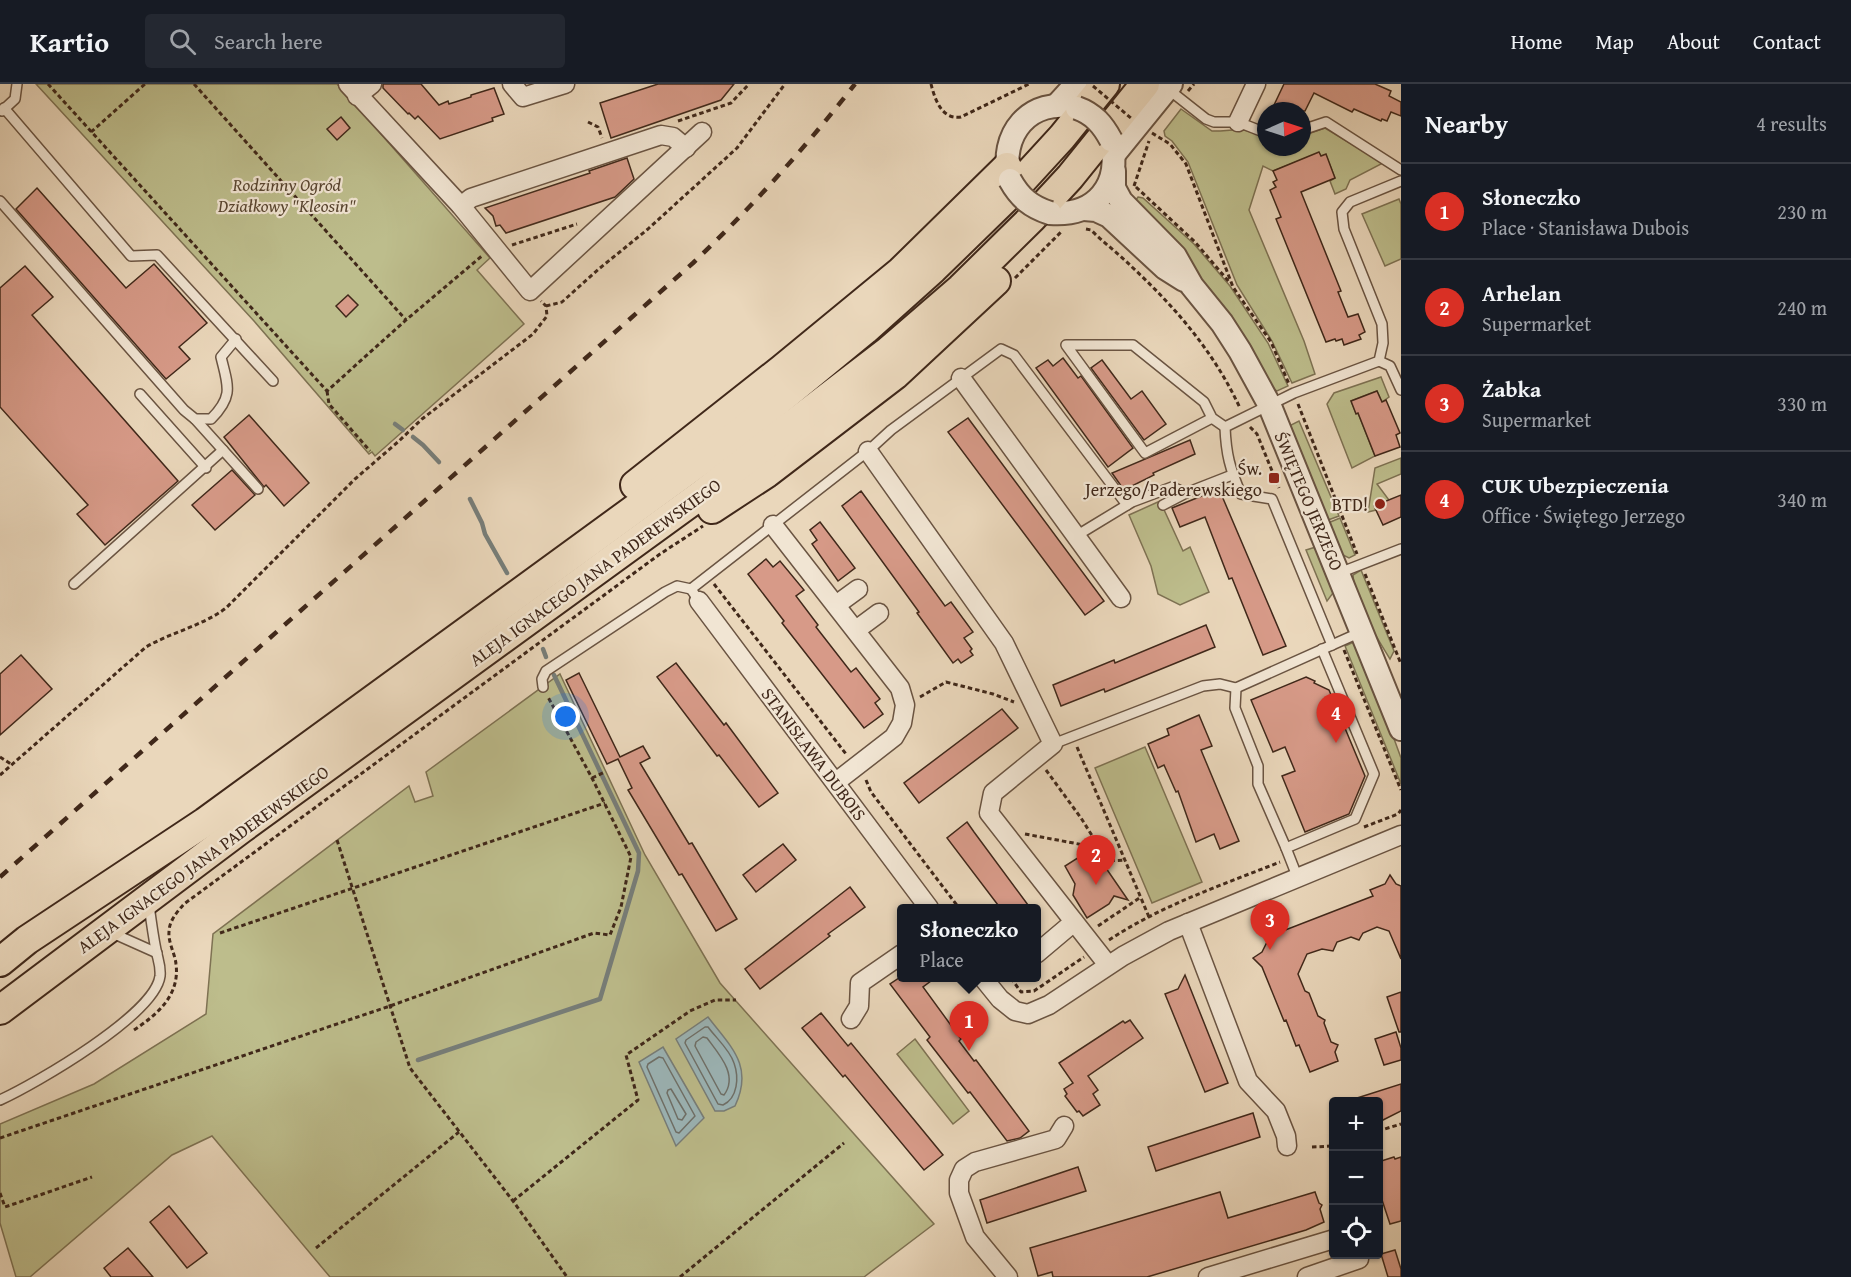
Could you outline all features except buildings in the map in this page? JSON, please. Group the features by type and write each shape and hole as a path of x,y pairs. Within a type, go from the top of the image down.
{"main road":[{"name":"ALEJA IGNACEGO JANA PADEREWSKIEGO","path":"0,962 27,940 205,822 743,430 865,330 933,269 1006,198 1062,136 1092,85"},
{"name":"ALEJA IGNACEGO JANA PADEREWSKIEGO","path":"0,1010 241,829 762,449 888,351 961,288 1161,86"},
{"path":"436,655 483,603 697,437 901,272 1009,174"},
{"path":"480,656 528,635 776,466 895,375 1073,221"}],"street":[{"path":"372,84 352,90 460,206 530,291 702,132"},
{"path":"512,84 524,97 543,87 565,84"},
{"path":"1238,122 1256,84"},
{"path":"1067,107 1092,85"},
{"path":"1113,155 1105,128 1096,118 1067,107 1043,108 1030,115 1019,125 1011,138 1007,152 1009,174 1017,192 1026,202 1037,209 1073,221 1098,200 1108,186 1113,155 1161,86"},
{"path":"460,206 471,198 661,135 673,137 686,148"},
{"name":"ŚWIĘTEGO JERZEGO","path":"1113,155 1114,188 1121,201 1175,256 1192,286 1222,323 1269,404 1401,729"},
{"name":"ŚWIĘTEGO JERZEGO","path":"1073,221 1096,210 1109,216 1165,268 1192,286"},
{"path":"961,378 1121,598"},
{"path":"868,451 1004,643 1053,744 993,794 989,813 1108,965"},
{"path":"773,525 900,688 905,705 902,723 894,737 836,782"},
{"path":"837,605 858,589"},
{"name":"STANISŁAWA DUBOIS","path":"695,595 926,904"},
{"path":"856,630 879,613"},
{"path":"986,982 1000,999 1014,1011 1028,1014 1049,1005 1108,965 1169,931 1297,876 1401,835"},
{"path":"1188,923 1248,1081 1276,1111 1286,1136 1287,1146"},
{"path":"1041,951 1079,929"},
{"path":"851,1019 859,1006 860,983 897,957"},
{"path":"1008,1277 975,1237 959,1193 959,1180 964,1169 975,1161 1056,1138 1064,1126"},
{"path":"1208,1277 1329,1241"},
{"path":"1306,1277 1359,1259"}],"lane":[{"path":"17,84 15,99 2,110 131,256 157,255 273,381"},
{"path":"1161,86 1214,123 1238,122 1257,129"},
{"path":"1311,127 1326,122 1401,170"},
{"path":"1379,361 1383,343 1382,324 1344,229 1342,212 1350,202 1401,181"},
{"path":"0,201 184,410 195,418 258,489"},
{"path":"195,418 211,419 222,407 228,395 221,357 236,339"},
{"path":"1212,418 1145,453 1066,345 1133,345 1204,402 1212,418 1226,428"},
{"path":"543,687 542,679 546,671 665,592 677,586 695,595 707,575 868,451 891,430 1001,350 1014,355 1127,506"},
{"path":"1226,428 1269,404 1379,361 1390,366 1401,390"},
{"path":"140,394 206,468"},
{"path":"1226,428 1226,454 1241,494 1272,499 1332,645"},
{"path":"74,584 224,450"},
{"path":"1163,505 1186,493 1232,475"},
{"path":"1076,536 1127,506 1172,487 1186,493"},
{"path":"1339,573 1401,549"},
{"path":"1053,744 1203,686 1220,684 1236,688 1362,632"},
{"path":"1286,848 1355,819 1374,774 1322,649"},
{"path":"1236,688 1235,708 1258,766 1258,784 1297,876"},
{"path":"0,1100 58,1069 102,1039 149,999 160,979 161,962 157,953 148,899"},
{"path":"106,930 157,953"}],"path":[{"path":"48,84 327,392 329,404 370,451"},
{"path":"91,132 145,84"},
{"path":"194,84 406,320"},
{"path":"668,124 731,103 749,84"},
{"path":"546,306 562,303 648,229 737,147 785,84"},
{"path":"931,84 935,101 948,116 954,118 961,117 1029,84"},
{"path":"1092,85 1132,119"},
{"path":"588,122 598,127 603,143"},
{"path":"1134,185 1195,242 1233,286"},
{"path":"1008,286 1056,235 1073,221"},
{"path":"518,243 585,222"},
{"path":"327,392 406,320 493,246"},
{"path":"0,775 146,647 166,635 211,620 226,608 355,479 422,418 533,334 547,316 546,306 530,291"},
{"path":"128,1034 159,1012 174,989 177,976 176,962 168,933 172,920 184,904 660,554 707,524"},
{"path":"707,575 841,750 861,769 871,792 955,904"},
{"path":"905,705 946,682 993,694 1038,712"},
{"path":"0,1138 390,1006 594,933 610,935 621,907 631,857 594,777 543,687"},
{"path":"1073,736 1149,917"},
{"path":"0,757 12,765"},
{"path":"1037,757 1081,818 1108,861 1125,860"},
{"path":"594,777 605,772"},
{"path":"220,933 605,803"},
{"path":"1003,830 1100,848"},
{"path":"337,840 410,1068 513,1201 567,1277"},
{"path":"1079,929 1141,897"},
{"path":"513,1201 638,1100 626,1055 690,1011 715,1000 736,1000"},
{"path":"1383,1129 1401,1124"},
{"path":"316,1248 459,1132"},
{"path":"680,1277 844,1143"},
{"path":"1312,1147 1329,1146"},
{"path":"0,1193 5,1207 92,1177"}],"green space":[{"name":"Rodzinny Ogród Działkowy \"Kleosin\"","path":"36,84 337,84 490,258 477,270 524,324 375,456 372,452 369,454 254,321"},
{"path":"1181,109 1212,131 1239,130 1257,134 1257,156 1311,156 1311,133 1325,128 1383,163 1350,180 1346,189 1335,194 1330,181 1335,178 1326,155 1321,156 1319,153 1273,171 1263,166 1249,210 1304,341 1315,374 1292,383 1272,341 1237,285 1188,162 1172,141 1165,136 1164,131"},
{"path":"1138,197 1143,198 1194,244 1230,286 1268,343 1288,386 1277,391 1269,387 1213,294 1181,253 1133,204"},
{"path":"1399,199 1401,204 1401,259 1385,266 1362,214"},
{"path":"1381,377 1389,397 1382,402 1377,391 1351,401 1375,456 1352,468 1327,404 1334,393"},
{"path":"1299,421 1339,516 1328,520 1289,426"},
{"path":"1401,458 1401,474 1377,484 1389,500 1376,510 1368,512 1375,468"},
{"path":"1160,501 1183,551 1190,547 1209,592 1180,605 1158,594 1151,566 1129,515"},
{"path":"1340,518 1355,555 1349,558 1341,554 1328,523"},
{"path":"1319,546 1336,589 1327,601 1306,550"},
{"path":"1361,570 1394,651 1390,659 1357,597 1353,575"},
{"path":"1358,640 1401,758 1401,784 1345,646"},
{"path":"560,674 645,855 720,983 934,1224 864,1277 330,1277 212,1136 172,1155 30,1277 16,1277 0,1223 0,1124 94,1084 206,1014 213,934 409,786 415,802 433,796 426,772"},
{"path":"1145,747 1202,882 1152,903 1095,768"},
{"path":"915,1039 969,1111 953,1124 897,1054"}],"water":[{"path":"708,1017 732,1048 741,1068 740,1092 735,1106 724,1111 715,1111 676,1039"},
{"path":"663,1047 704,1118 676,1146 639,1062"}],"waterway":[{"path":"395,424 403,430"},
{"path":"413,437 439,462"},
{"path":"470,499 485,534 507,573"},
{"path":"543,649 546,657"},
{"path":"418,1060 600,999 638,871 639,853 554,675"}],"railway":[{"path":"0,877 693,263 777,176 855,84"}],"place":[{"name":"Św. Jerzego/Paderewskiego","path":"1274,478"},
{"name":"BTD!","path":"1380,504"},
{"name":"CUK Ubezpieczenia","path":"1336,743"},
{"name":"Arhelan","path":"1096,885"},
{"name":"Żabka","path":"1270,950"},
{"name":"Słoneczko","path":"969,1051"}]}
